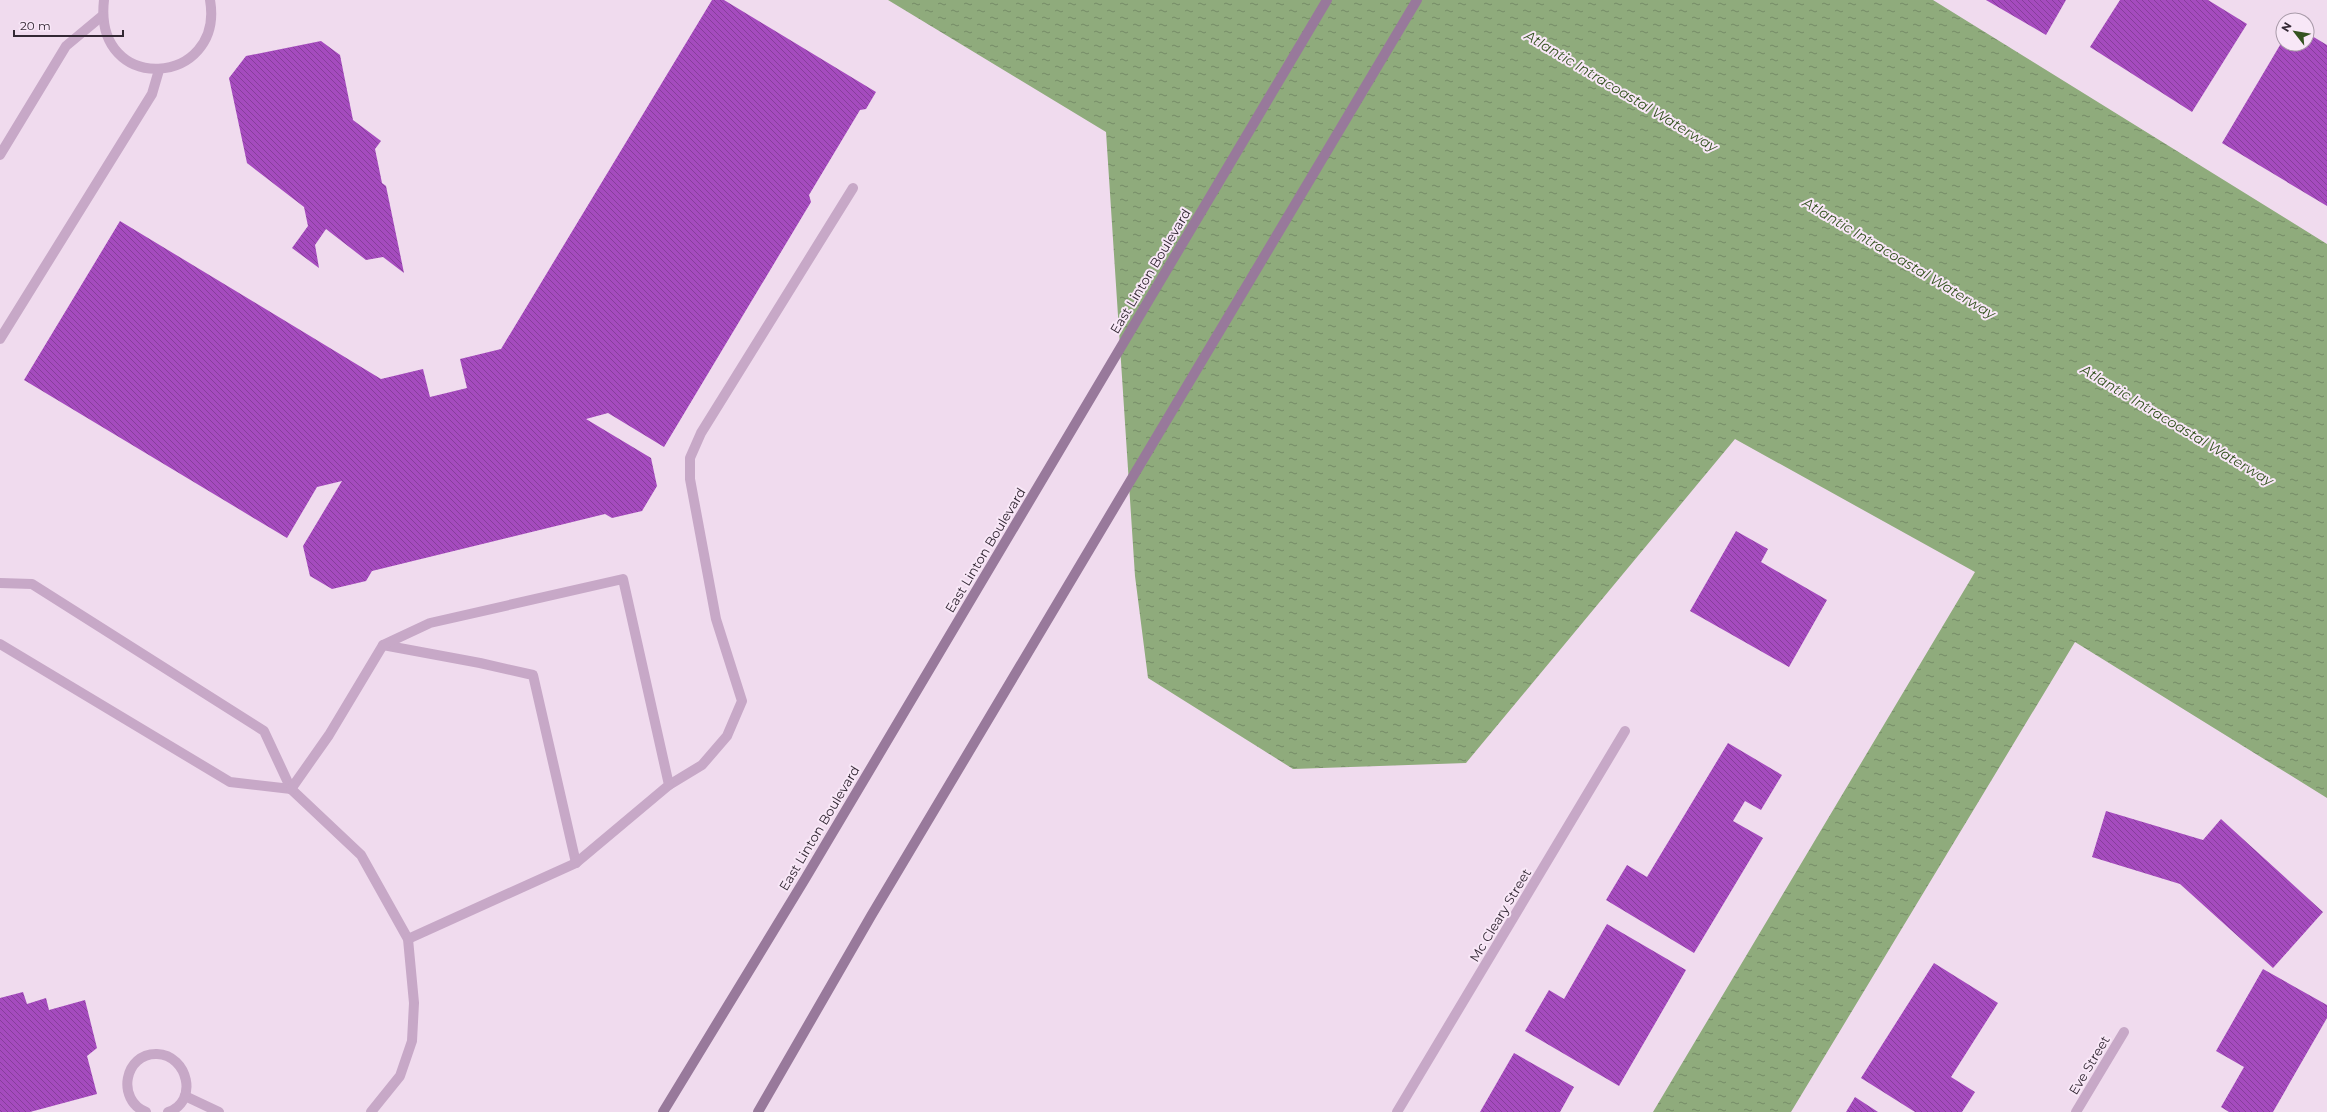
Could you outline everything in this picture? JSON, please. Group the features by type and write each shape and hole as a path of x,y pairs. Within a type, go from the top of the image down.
{"main road":[{"name":"East Linton Boulevard","path":"663,1112 805,879 1327,0"},
{"path":"758,1112 871,916 1416,0"}],"street":[{"path":"104,0 102,16 105,33 110,43 126,60 142,67 158,70 176,66 185,61 202,45 210,29 212,12 210,0"},
{"path":"0,155 66,46 102,16"},
{"path":"1,334 152,94 158,70"},
{"path":"408,939 576,863 670,785 702,765 727,736 742,701 716,619 690,479 690,458 701,433 854,188"},
{"path":"291,790 328,735 383,645 430,623 623,579 670,785"},
{"path":"0,583 32,584 264,731 291,790 361,855 408,939 414,1003 412,1041 400,1076 371,1112"},
{"path":"0,644 230,782 291,790"},
{"path":"383,645 480,663 532,675 576,863"},
{"name":"Mc Cleary Street","path":"1397,1112 1625,730"},
{"name":"Eve Street","path":"2076,1112 2124,1032"},
{"path":"146,1112 133,1103 128,1095 127,1085 132,1067 147,1056 166,1055 181,1066 186,1075 185,1096 179,1104 168,1112"},
{"path":"185,1096 219,1112"}],"water":[{"name":"Atlantic Intracoastal Waterway","path":"888,0 1933,0 2327,244 2327,798 2075,642 1791,1112 1653,1112 1975,572 1735,439 1466,763 1293,769 1148,678 1135,576 1106,132"}],"building":[{"path":"712,0 724,0 876,92 866,109 860,110 809,195 811,202 664,447 608,413 586,419 651,458 657,486 642,511 612,518 605,514 372,571 366,581 332,589 310,576 303,546 342,481 317,487 287,538 24,380 120,221 381,379 423,369 430,397 467,388 460,359 501,349"},
{"path":"1986,0 2066,0 2046,35"},
{"path":"2120,0 2208,0 2247,24 2192,112 2090,47"},
{"path":"2315,38 2327,45 2327,206 2222,143 2276,52 2315,52"},
{"path":"321,41 340,55 353,120 381,141 375,149 382,183 386,186 404,273 383,257 366,260 326,229 315,245 319,268 292,248 308,226 304,207 247,163 229,78 246,56"},
{"path":"1736,531 1768,549 1761,562 1827,600 1789,667 1690,611"},
{"path":"1728,743 1782,775 1761,810 1745,801 1733,821 1763,838 1694,953 1606,900 1627,865 1647,877"},
{"path":"2106,811 2203,840 2221,819 2323,912 2273,968 2180,884 2092,857"},
{"path":"1607,924 1686,970 1619,1086 1525,1031 1549,990 1564,999"},
{"path":"1934,963 1998,1003 1951,1077 1975,1092 1962,1112 1915,1112 1861,1078"},
{"path":"2263,969 2327,1005 2327,1018 2273,1112 2229,1112 2221,1107 2244,1067 2216,1051"},
{"path":"23,992 27,1004 46,998 49,1010 85,1000 97,1048 87,1056 97,1094 30,1112 0,1112 0,998"},
{"path":"1514,1053 1574,1087 1560,1112 1480,1112"},
{"path":"1855,1097 1878,1112 1846,1112"}]}
